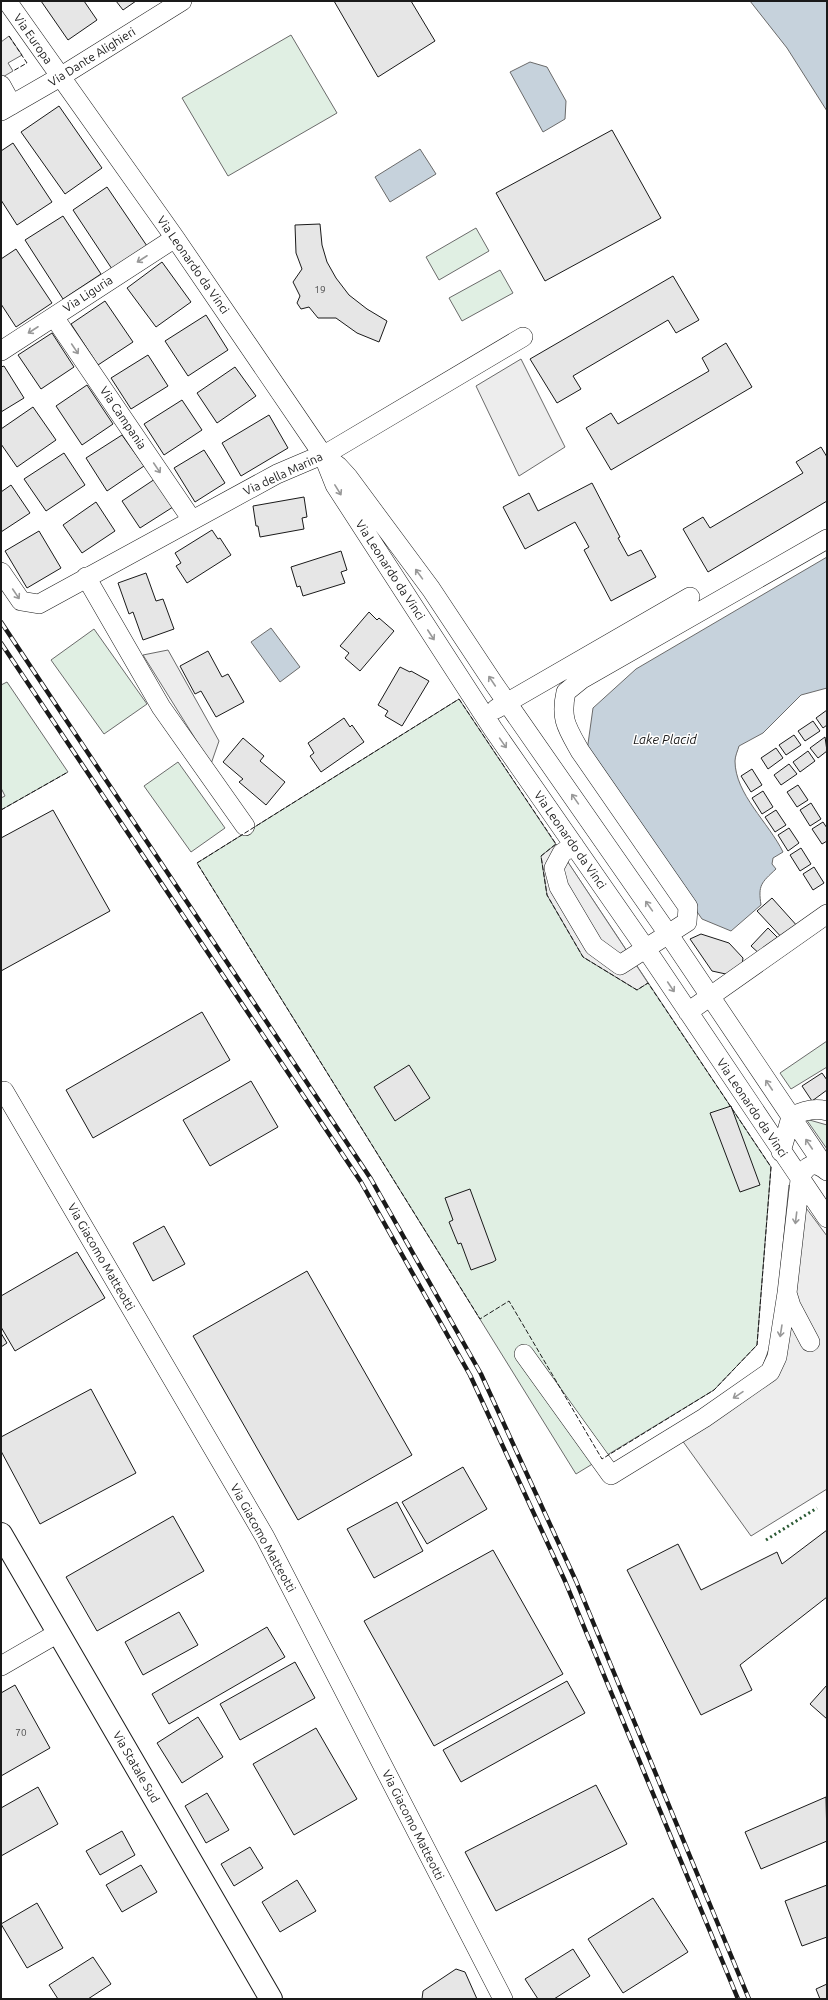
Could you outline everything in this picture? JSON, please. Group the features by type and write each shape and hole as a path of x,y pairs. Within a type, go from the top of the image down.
{"main road":[{"name":"Via Statale Sud","path":"1,1534 272,1999"}],"street":[{"name":"Via Europa","path":"7,1 60,77"},
{"name":"Via Dante Alighieri","path":"7,108 60,77 174,3"},
{"name":"Via Leonardo da Vinci","path":"60,77 175,238 323,454 335,485 484,716 646,949 781,1152 827,1218"},
{"path":"1,85 7,108"},
{"name":"Via Liguria","path":"1,351 175,238"},
{"name":"Via Campania","path":"54,317 192,520"},
{"name":"Via della Marina","path":"1,572 21,601 39,604 277,474 332,451 523,336"},
{"name":"Via Leonardo da Vinci","path":"323,454 338,466 348,478 431,589 507,703 668,934 827,1170"},
{"path":"603,840 562,853 554,868 559,887 594,946 620,965 687,922 688,907 580,751 566,725 562,708 566,692 582,679 827,538"},
{"path":"86,578 161,707 245,826"},
{"path":"484,716 690,597"},
{"path":"688,1012 827,914"},
{"name":"Via Giacomo Matteotti","path":"1,1092 4,1091 265,1538 503,1999"},
{"path":"781,1152 791,1117 800,1112 811,1110 827,1111"},
{"path":"524,1354 611,1475 682,1431 770,1372 777,1357 787,1293 800,1180 804,1170 812,1164 818,1165 827,1170"},
{"path":"787,1293 791,1306 810,1342"},
{"path":"1,1666 58,1633"}],"green space":[{"path":"291,35 337,113 228,176 182,98"},
{"path":"476,228 489,251 439,280 426,257"},
{"path":"500,270 513,293 462,321 449,298"},
{"path":"94,629 147,704 104,734 51,660"},
{"path":"7,682 68,772 1,810 1,798 5,796 1,788 1,685"},
{"path":"459,699 771,1167 757,1345 714,1390 576,1474 197,863"},
{"path":"178,762 225,828 191,852 144,786"},
{"path":"827,1041 827,1067 791,1089 780,1073"},
{"path":"806,1119 827,1125 827,1149"}],"shaded area":[{"path":"9,36 22,55 8,63 13,71 1,78 1,42"},
{"path":"521,359 565,447 519,476 476,386"},
{"path":"168,650 219,741 211,764 143,655"},
{"path":"556,844 648,983 637,990 583,957 547,895 541,856"},
{"path":"789,1185 827,1236 827,1489 751,1536 679,1436 761,1371 774,1335"}],"water":[{"path":"750,1 827,1 827,111 787,48"},
{"path":"530,62 547,67 566,101 565,119 543,132 510,72"},
{"path":"420,149 436,174 390,202 375,177"},
{"name":"Lake Placid","path":"827,557 827,688 801,695 763,733 739,746 735,757 736,773 746,797 783,852 773,858 772,864 776,869 764,881 760,889 761,905 731,931 702,919 587,751 593,708 636,669"},
{"path":"271,628 300,667 280,682 251,642"}],"building":[{"path":"41,1 84,1 97,20 68,40"},
{"path":"116,1 136,1 123,10"},
{"path":"334,1 411,1 435,41 378,77"},
{"path":"59,106 102,168 65,194 21,132"},
{"path":"612,130 661,218 545,281 496,193"},
{"path":"13,143 52,202 17,225 1,200 1,151"},
{"path":"107,187 147,246 112,269 73,210"},
{"path":"63,216 101,274 63,299 25,240"},
{"path":"320,224 322,245 327,262 336,278 349,295 367,309 387,321 379,342 357,333 336,318 318,318 309,307 301,309 297,303 300,296 293,282 302,269 296,253 295,225"},
{"path":"16,249 52,303 16,327 1,304 1,259"},
{"path":"162,262 191,302 156,327 127,288"},
{"path":"673,276 699,320 676,333 668,320 573,376 581,389 557,403 530,359"},
{"path":"105,301 133,342 98,365 71,324"},
{"path":"206,315 228,350 188,376 165,341"},
{"path":"52,333 74,367 41,389 18,355"},
{"path":"726,343 752,387 611,470 586,428 611,413 618,424 709,371 702,358"},
{"path":"148,355 168,386 131,409 111,378"},
{"path":"4,366 24,398 1,412 1,367"},
{"path":"235,367 256,396 217,423 197,393"},
{"path":"87,385 113,424 82,445 56,406"},
{"path":"182,400 202,430 164,455 144,424"},
{"path":"33,407 56,440 17,467 1,444 1,429"},
{"path":"269,415 288,448 241,476 222,443"},
{"path":"122,435 144,466 107,491 86,458"},
{"path":"821,447 827,457 827,501 708,572 683,529 703,517 710,528 803,473 796,462"},
{"path":"204,450 225,483 195,502 174,468"},
{"path":"64,453 85,485 46,511 24,479"},
{"path":"155,479 173,507 140,528 122,501"},
{"path":"592,483 620,537 618,538 628,556 641,550 656,577 611,601 584,550 589,547 575,522 525,549 503,507 529,493 538,511"},
{"path":"11,485 30,513 1,532 1,492"},
{"path":"304,497 307,517 302,518 304,529 260,537 258,526 256,526 253,506"},
{"path":"96,502 115,531 82,553 63,525"},
{"path":"212,530 218,539 220,538 231,555 187,583 176,566 181,563 175,553"},
{"path":"39,531 61,568 27,588 5,551"},
{"path":"341,551 347,570 341,572 345,583 303,596 300,586 297,587 291,567"},
{"path":"146,573 156,601 163,599 174,629 143,640 133,612 129,614 118,583"},
{"path":"369,612 377,620 379,618 394,631 360,671 345,658 349,653 340,646"},
{"path":"208,651 222,677 228,674 244,702 216,717 201,691 195,694 180,666"},
{"path":"400,667 429,681 402,726 385,716 388,711 378,705"},
{"path":"827,710 827,725 823,728 816,718"},
{"path":"344,718 350,727 352,725 364,742 321,772 310,756 314,753 308,743"},
{"path":"813,721 820,731 805,741 798,731"},
{"path":"794,735 801,745 786,755 779,745"},
{"path":"825,737 827,751 818,758 810,748"},
{"path":"243,738 264,756 260,761 285,782 266,805 239,782 243,779 223,762"},
{"path":"776,748 783,758 768,769 761,758"},
{"path":"808,751 815,761 800,772 793,762"},
{"path":"789,764 797,774 781,785 774,775"},
{"path":"752,769 762,785 751,792 741,776"},
{"path":"798,785 808,800 797,807 787,792"},
{"path":"763,791 773,807 762,814 752,798"},
{"path":"811,803 821,819 810,826 800,810"},
{"path":"53,810 110,911 1,971 1,838"},
{"path":"776,810 786,825 775,832 765,817"},
{"path":"823,822 827,828 827,841 822,844 812,829"},
{"path":"789,828 799,843 788,851 778,835"},
{"path":"801,848 811,864 800,871 790,855"},
{"path":"814,867 824,883 813,890 803,874"},
{"path":"772,898 799,928 785,941 757,911"},
{"path":"768,928 778,938 762,956 751,946"},
{"path":"701,934 729,943 743,958 741,972 735,976 712,971 690,939"},
{"path":"202,1012 230,1060 93,1138 66,1090"},
{"path":"409,1065 430,1098 395,1121 374,1087"},
{"path":"822,1073 827,1080 827,1090 812,1101 802,1086"},
{"path":"251,1081 278,1127 210,1166 183,1120"},
{"path":"731,1106 760,1185 740,1192 710,1113"},
{"path":"470,1189 496,1260 471,1270 461,1243 458,1244 449,1222 453,1220 445,1198"},
{"path":"164,1226 185,1264 153,1281 133,1243"},
{"path":"77,1252 105,1298 15,1351 1,1327 1,1296"},
{"path":"307,1271 412,1455 298,1520 193,1336"},
{"path":"1,1333 7,1343 1,1347"},
{"path":"91,1389 136,1473 40,1524 1,1451 1,1437"},
{"path":"463,1467 487,1509 427,1544 402,1502"},
{"path":"397,1502 423,1551 374,1578 347,1529"},
{"path":"173,1516 204,1571 97,1631 66,1577"},
{"path":"827,1530 827,1597 740,1665 752,1690 701,1715 627,1570 678,1544 701,1590 777,1552 782,1564"},
{"path":"493,1550 563,1674 434,1746 364,1621"},
{"path":"179,1612 198,1645 143,1675 125,1642"},
{"path":"267,1627 285,1657 169,1724 152,1694"},
{"path":"295,1662 315,1698 240,1740 220,1704"},
{"path":"567,1681 585,1713 461,1782 443,1750"},
{"path":"15,1685 50,1748 1,1776 1,1693"},
{"path":"827,1685 827,1719 810,1704"},
{"path":"198,1717 223,1757 182,1783 157,1743"},
{"path":"316,1728 357,1799 294,1835 253,1764"},
{"path":"596,1785 627,1844 496,1911 465,1852"},
{"path":"38,1787 58,1824 1,1856 1,1808"},
{"path":"207,1793 229,1830 206,1843 185,1806"},
{"path":"826,1797 827,1841 761,1869 745,1832"},
{"path":"122,1831 135,1855 100,1875 86,1851"},
{"path":"250,1847 263,1868 234,1886 221,1864"},
{"path":"141,1865 157,1892 122,1912 106,1885"},
{"path":"297,1880 316,1911 280,1932 262,1902"},
{"path":"827,1885 827,1937 802,1946 785,1901"},
{"path":"653,1898 688,1952 623,1993 588,1939"},
{"path":"37,1903 63,1948 27,1968 1,1924"},
{"path":"573,1949 590,1976 554,1999 538,1999 525,1979"},
{"path":"93,1957 111,1984 88,1999 58,1999 49,1985"},
{"path":"456,1969 465,1972 477,1999 422,1999 423,1991"},
{"path":"827,1984 827,1999 820,1999 816,1989"}],"railway":[{"path":"1,622 371,1179 481,1374 576,1581 749,1999"},
{"path":"1,643 361,1182 470,1375 565,1581 738,1999"}],"hedge":[{"path":"766,1540 817,1508"}],"fence":[{"path":"9,36 27,63 13,71"},
{"path":"459,699 556,844 541,856 547,895 583,957 637,990 648,983 771,1167 757,1345 714,1390 602,1459 509,1301 480,1319 197,863 459,699"},
{"path":"1,810 68,772"}]}
